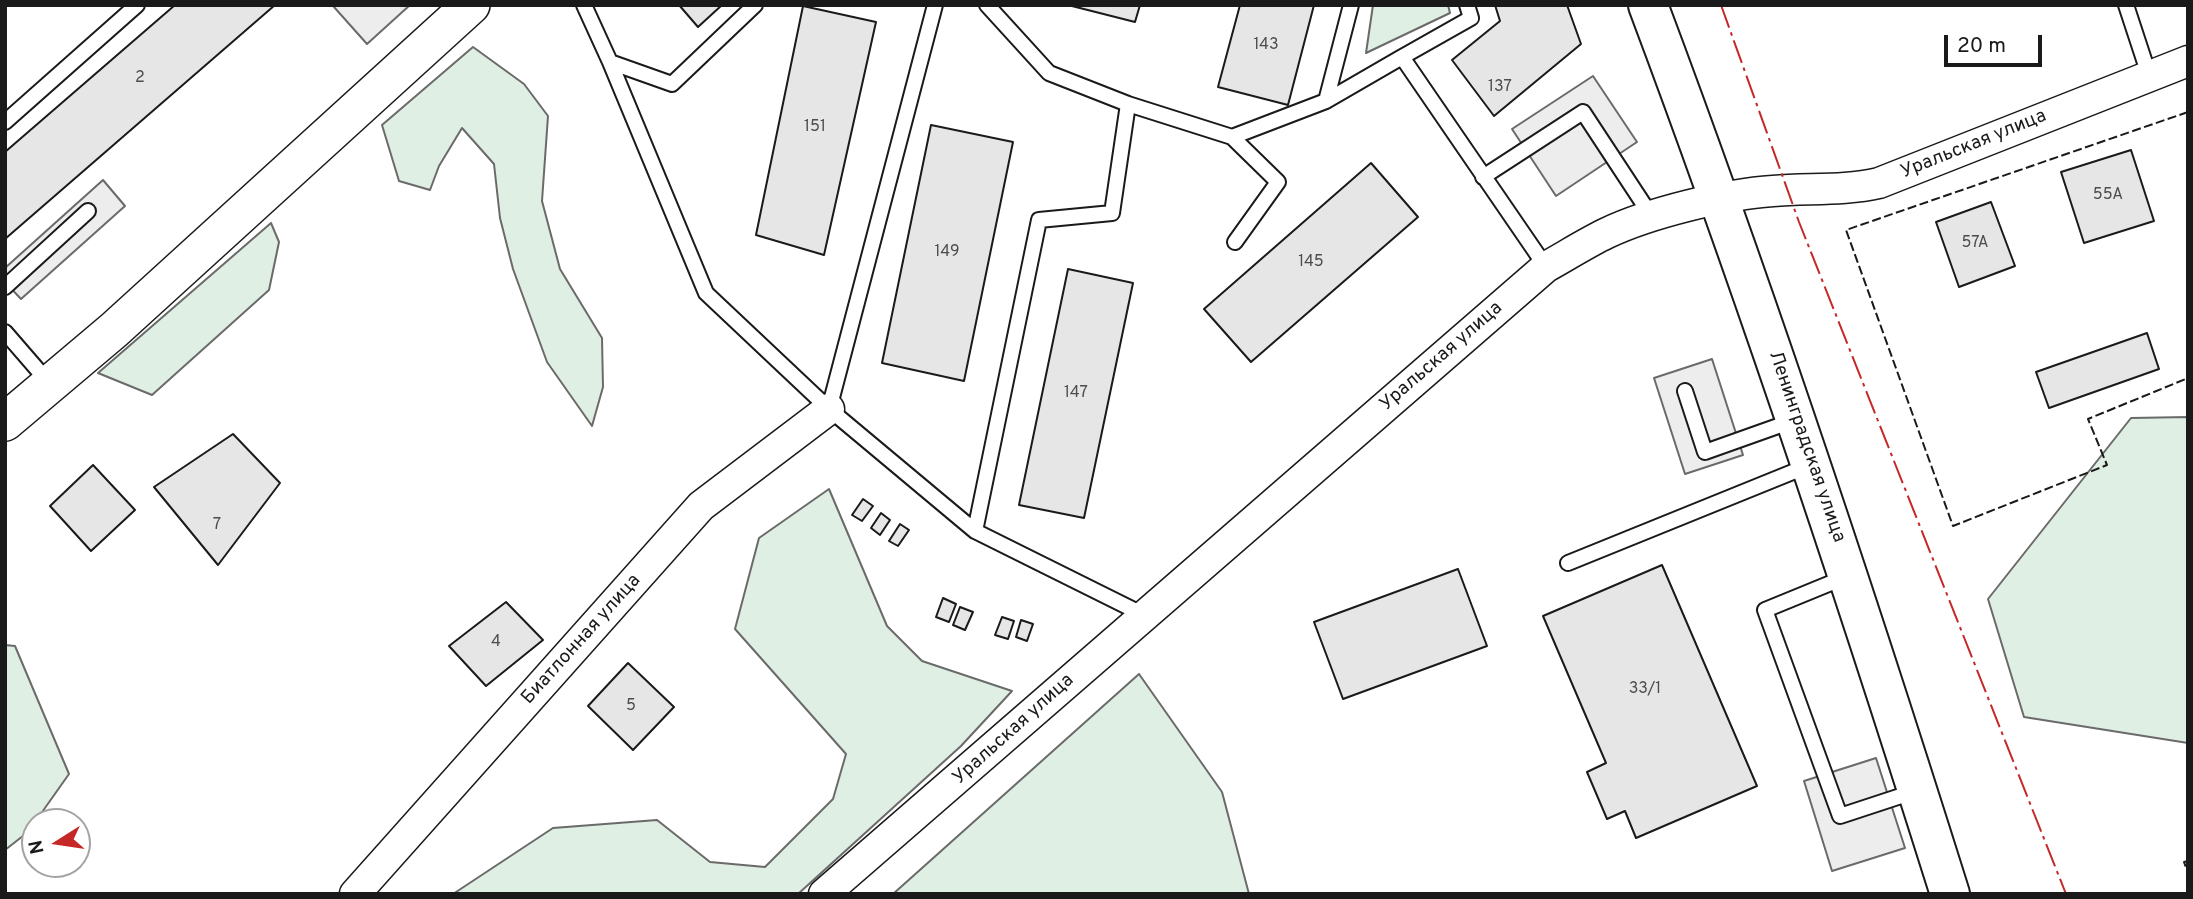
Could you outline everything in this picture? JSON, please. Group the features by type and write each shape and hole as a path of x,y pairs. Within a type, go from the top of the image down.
{"main road":[{"name":"Ленинградская улица","path":"1648,5 1721,200 1797,420 1950,894"}],"street":[{"path":"8,412 50,384 114,330 471,5"},
{"name":"Уральская улица","path":"824,894 1546,267 1608,233 1652,217 1772,191 1852,189 1880,183 2188,61"},
{"name":"Биатлонная улица","path":"355,894 701,506 829,409"}],"lane":[{"path":"5,122 137,5"},
{"path":"584,5 706,293 829,409 975,531 1144,615"},
{"path":"610,62 672,84 755,5"},
{"path":"829,409 935,5"},
{"path":"987,5 1049,73 1128,104 1232,137 1278,182 1235,242"},
{"path":"1326,101 1351,5"},
{"path":"1232,137 1326,101 1471,19 1467,5"},
{"path":"2126,5 2149,75"},
{"path":"1402,57 1546,267"},
{"path":"975,531 1039,220 1112,213 1128,104"},
{"path":"1483,177 1583,112 1652,217"},
{"path":"5,287 88,211"},
{"path":"5,332 50,384"},
{"path":"1685,390 1705,452 1797,420"},
{"path":"1568,563 1812,465"},
{"path":"1849,575 1765,610 1840,816 1917,790"}],"green space":[{"path":"1373,5 1448,5 1450,13 1366,53"},
{"path":"473,47 524,84 548,116 542,201 560,269 602,338 603,387 592,426 547,362 513,269 500,218 494,164 462,128 439,166 430,190 399,181 382,125"},
{"path":"271,223 279,242 269,290 152,395 98,373"},
{"path":"2188,417 2188,743 2024,717 1988,599 2131,418"},
{"path":"829,489 887,626 922,661 1012,691 961,746 798,894 453,894 553,828 657,820 710,862 765,867 833,799 846,754 735,629 759,538"},
{"path":"5,645 15,646 69,774 45,808 21,808 21,837 5,850"},
{"path":"1139,674 1222,792 1249,894 893,894"}],"shaded area":[{"path":"410,5 367,44 334,7"},
{"path":"1593,76 1637,142 1556,196 1512,129"},
{"path":"103,180 125,206 21,299 5,282 5,268"},
{"path":"1712,359 1743,455 1685,474 1654,378"},
{"path":"1876,758 1905,848 1832,871 1804,781"}],"building":[{"path":"175,5 275,5 5,239 5,152"},
{"path":"679,5 722,5 698,27"},
{"path":"1068,5 1140,5 1135,22"},
{"path":"1240,5 1314,5 1288,105 1218,87"},
{"path":"1495,5 1567,5 1581,44 1494,116 1452,60 1500,21"},
{"path":"803,6 876,22 824,255 756,235"},
{"path":"931,125 1013,142 964,381 882,363"},
{"path":"2131,150 2154,221 2084,243 2061,172"},
{"path":"1371,163 1418,217 1251,362 1204,309"},
{"path":"1991,202 2015,266 1959,287 1936,222"},
{"path":"1068,269 1133,283 1084,518 1019,505"},
{"path":"2147,333 2159,369 2049,408 2036,372"},
{"path":"233,434 280,483 218,565 154,487"},
{"path":"93,465 135,510 91,551 50,506"},
{"path":"863,499 873,506 862,521 852,515"},
{"path":"881,513 890,520 880,535 871,528"},
{"path":"900,524 909,530 898,546 889,541"},
{"path":"1662,565 1757,786 1636,838 1625,811 1607,819 1587,772 1606,763 1543,616"},
{"path":"1458,569 1487,646 1343,699 1314,622"},
{"path":"943,598 956,604 949,622 936,617"},
{"path":"506,602 543,640 486,686 449,646"},
{"path":"960,607 973,612 965,630 953,625"},
{"path":"1002,617 1014,621 1008,639 995,635"},
{"path":"1021,620 1033,624 1027,641 1016,637"},
{"path":"628,663 674,707 633,750 588,706"}],"fence":[{"path":"2188,112 1846,230 1953,526 2107,465 2088,419 2188,378"},
{"path":"2188,861 2184,862 2188,873"}],"power":[{"path":"1721,5 1799,222 2066,894"}]}
